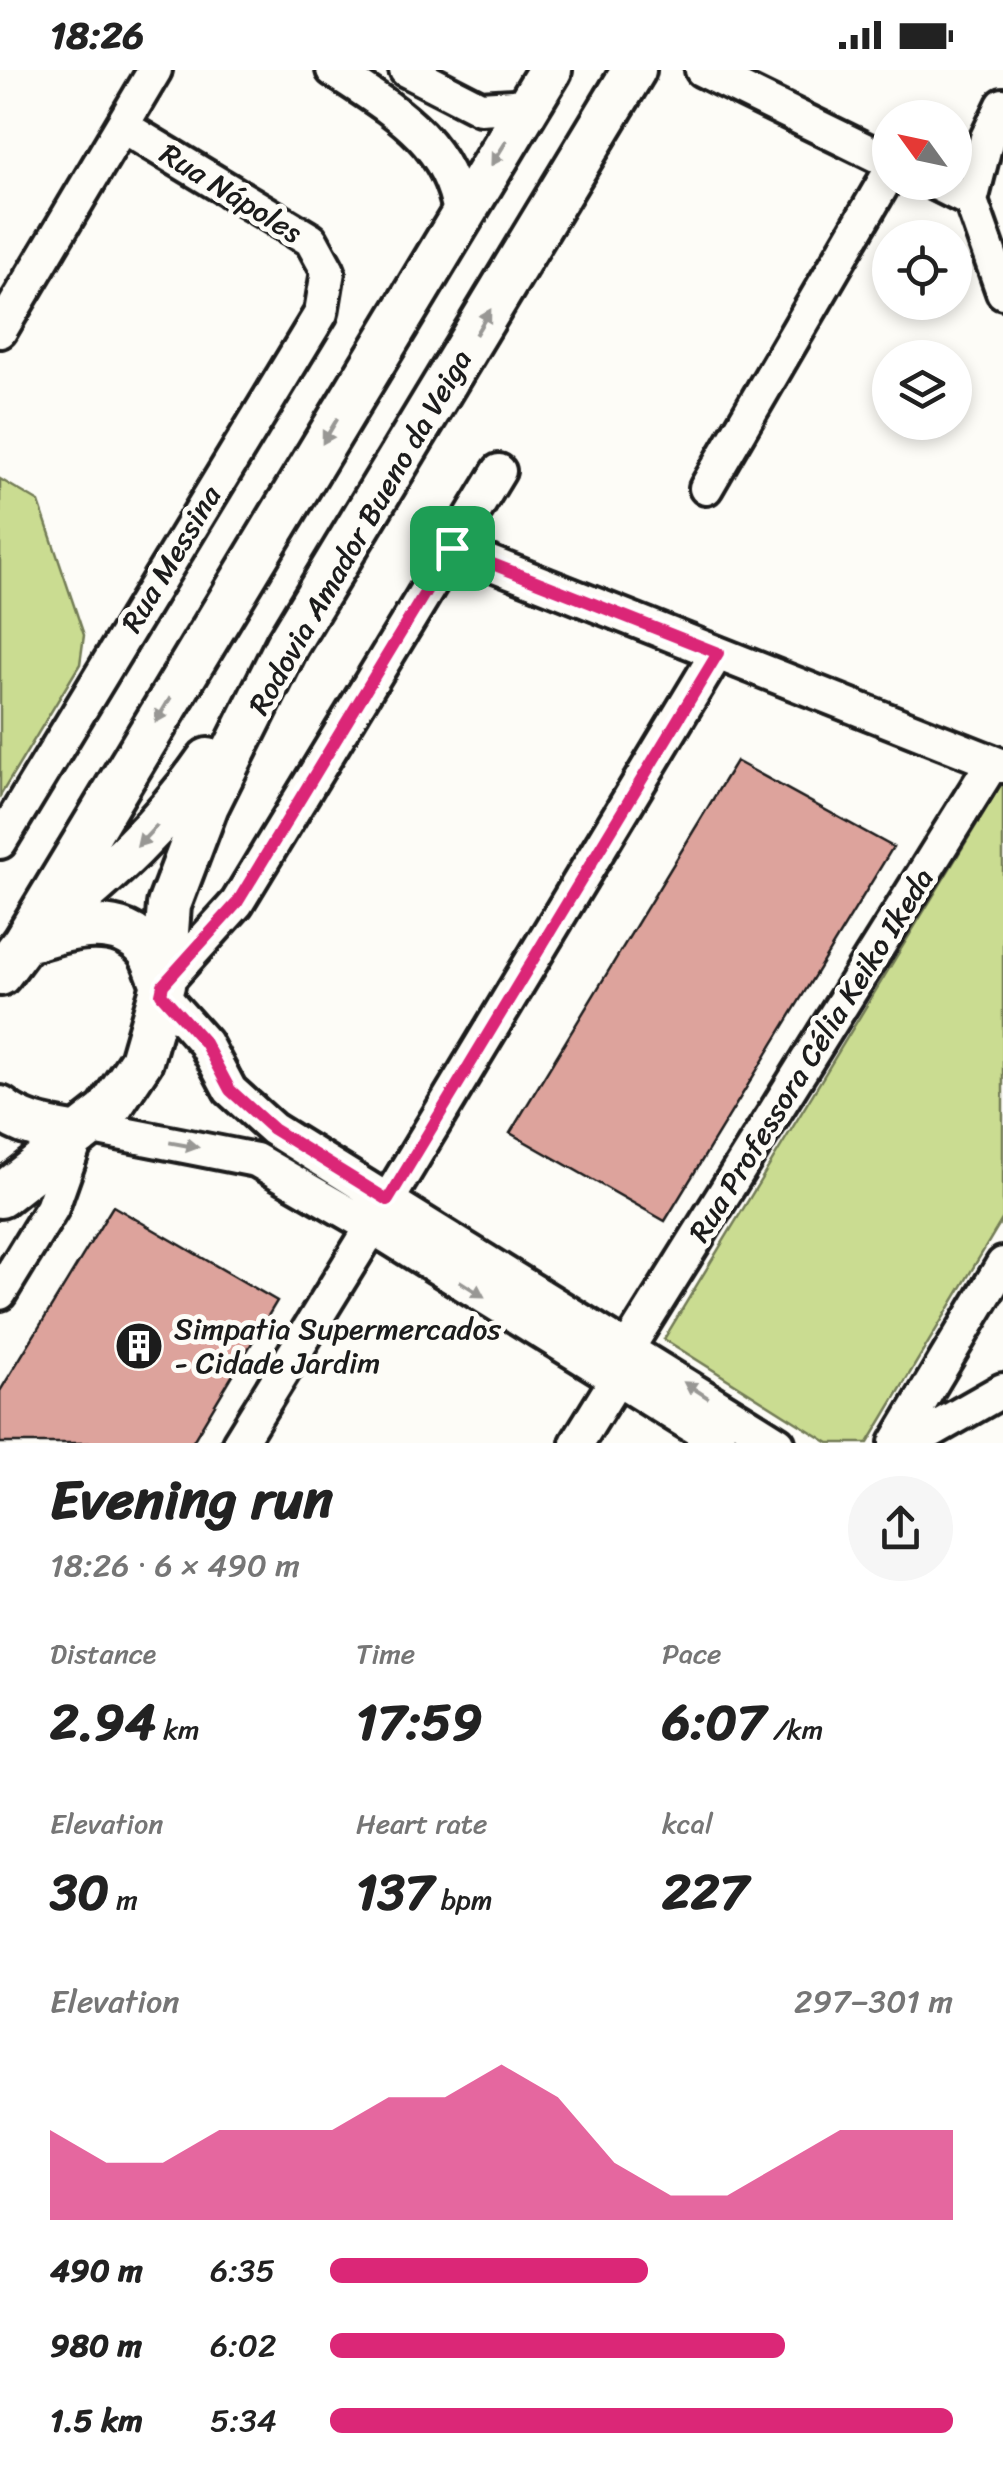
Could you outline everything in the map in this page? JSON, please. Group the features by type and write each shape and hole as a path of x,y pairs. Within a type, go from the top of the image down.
{"main road":[{"name":"Rodovia Amador Bueno da Veiga","path":"0,1196 108,1112 142,1061 162,990 169,905 207,804 288,645 634,70"},
{"path":"10,956 539,88"},
{"path":"10,956 121,864 182,797 288,645"},
{"path":"10,956 76,925 112,928 146,947 162,990"},
{"path":"0,1108 10,1117 46,1129 83,1131"}],"street":[{"path":"0,330 155,70"},
{"path":"333,70 434,148 456,185 460,214"},
{"path":"406,70 480,108 539,88"},
{"path":"702,70 872,153"},
{"path":"1003,105 987,138 972,201 1003,292"},
{"name":"Rua Nápoles","path":"122,126 310,240 328,271"},
{"path":"706,488 874,200"},
{"name":"Rua Messina","path":"0,842 320,312 328,271"},
{"path":"499,471 237,903 162,990 205,1043 230,1090 273,1129 380,1214 616,1380 720,1443"},
{"path":"452,548 998,764"},
{"path":"239,1443 718,653"},
{"name":"Rua Professora Célia Keiko Ikeda","path":"628,1348 998,764"},
{"path":"0,1293 52,1208 83,1131 256,1160 380,1214 628,1348 778,1443"},
{"path":"896,1443 1003,1264"},
{"path":"577,1443 616,1380"},
{"path":"910,1443 1003,1390"}],"green space":[{"path":"0,479 39,502 84,635 80,664 0,796"},
{"path":"1003,781 1003,1218 868,1443 829,1443 664,1339"}],"building":[{"path":"736,761 893,847 665,1221 510,1133"},
{"name":"Simpatia Supermercados - Cidade Jardim","path":"113,1206 277,1301 192,1443 0,1443 0,1391"}],"place":[{"name":"Simpatia Supermercados - Cidade Jardim","path":"139,1346"}],"route":[{"path":"452,548 718,653 388,1200 273,1129 230,1090 205,1043 161,994 163,985 237,903 452,548"}]}
